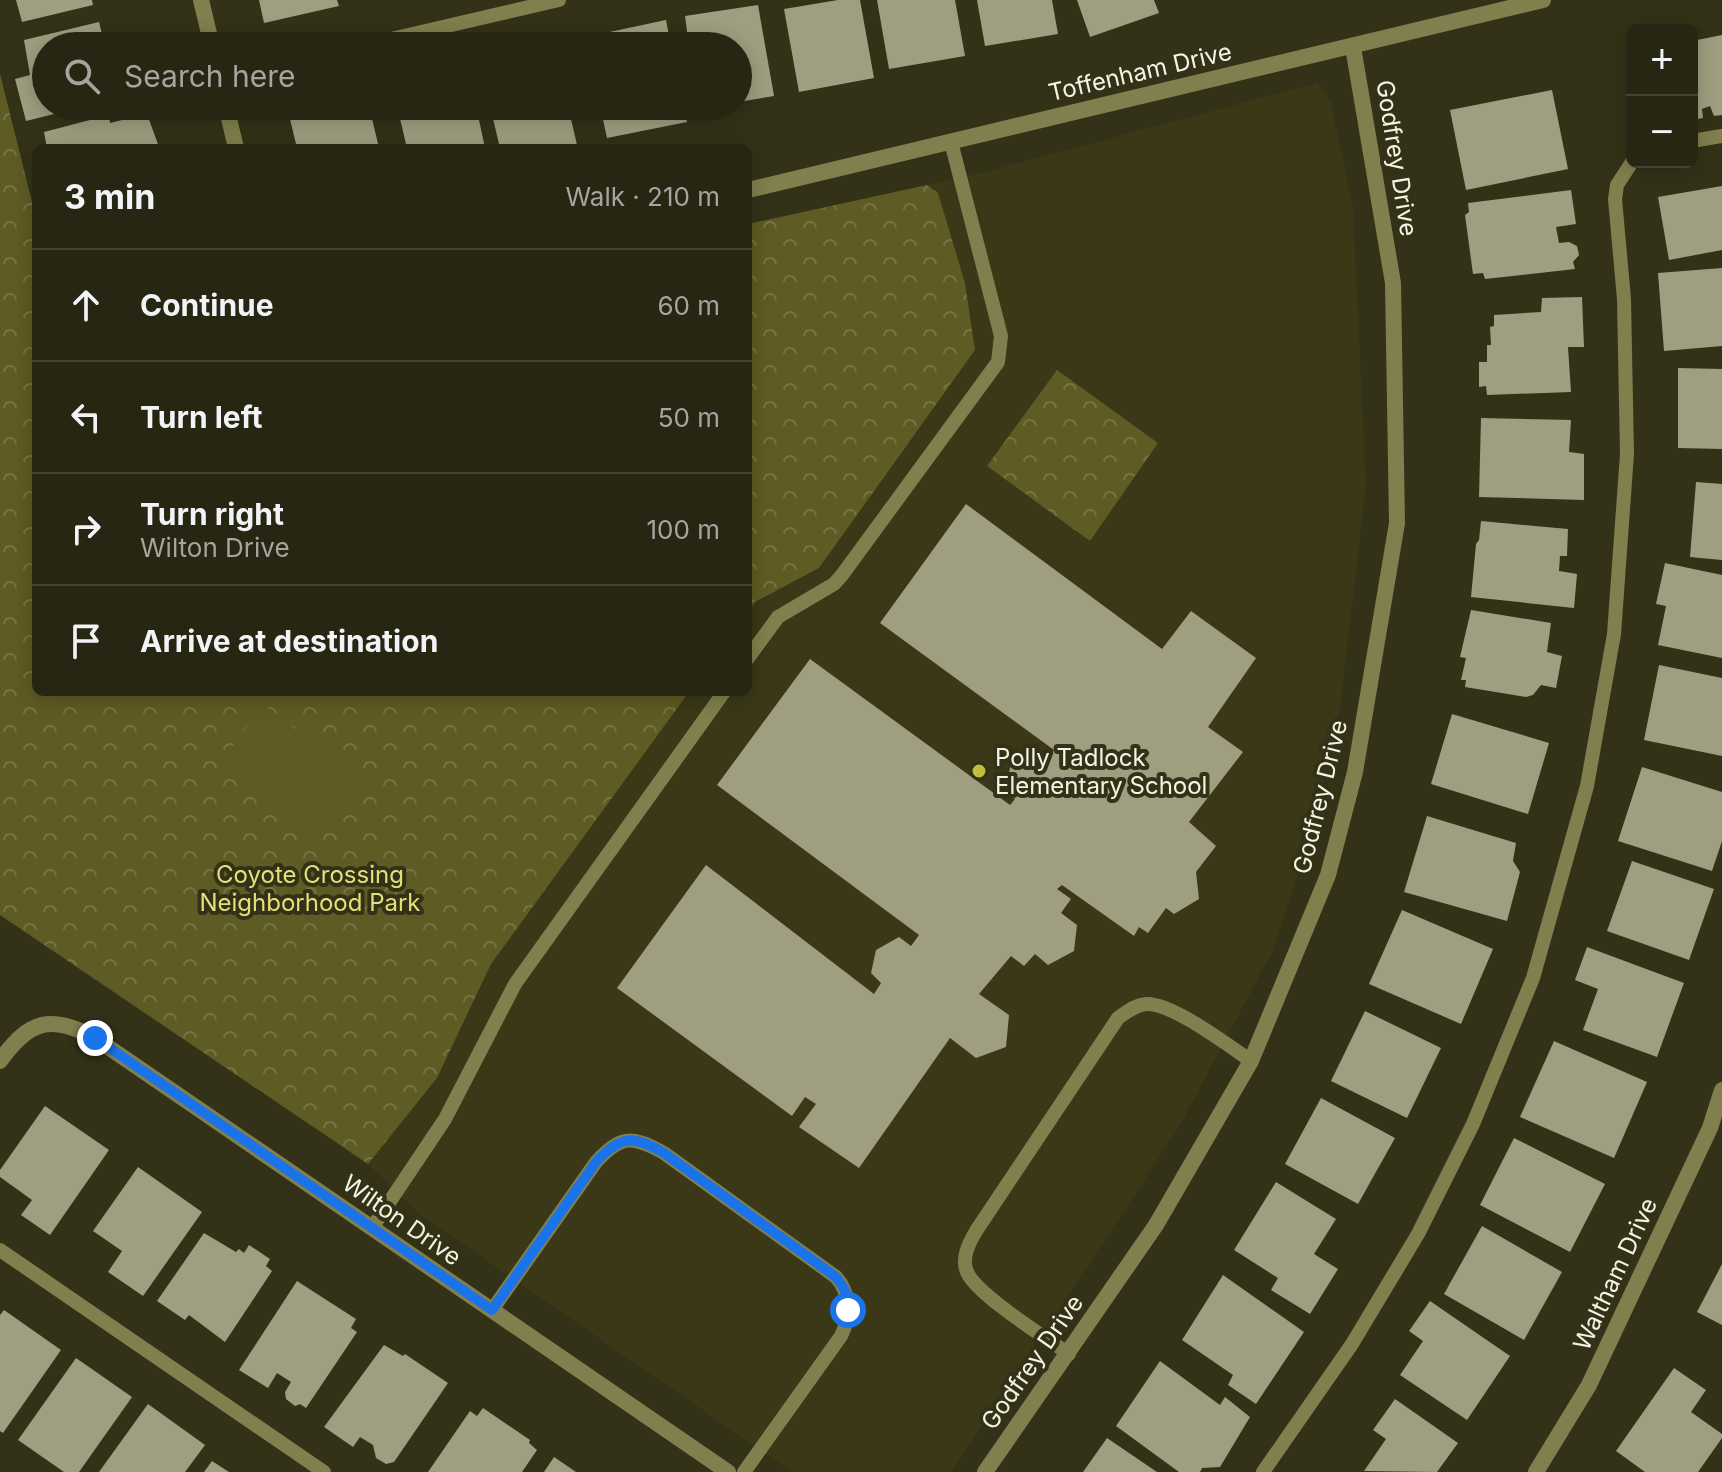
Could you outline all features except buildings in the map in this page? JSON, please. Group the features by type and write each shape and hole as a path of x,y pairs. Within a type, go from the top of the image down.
{"street":[{"path":"201,0 209,32"},
{"name":"Toffenham Drive","path":"752,189 1542,0"},
{"name":"Godfrey Drive","path":"985,1472 1156,1225 1251,1061 1328,875 1355,772 1397,523 1393,283 1353,47"},
{"path":"229,120 235,144"},
{"name":"Wilton Drive","path":"0,1061 22,1034 43,1024 63,1024 95,1038 728,1472"},
{"name":"Waltham Drive","path":"1536,1472 1589,1385 1716,1131 1722,1090"}],"lane":[{"path":"421,32 559,0"},
{"path":"1698,140 1722,136"},
{"path":"752,653 778,617 834,584 842,575 998,362 1001,336 951,142"},
{"path":"1263,1472 1352,1344 1418,1234 1473,1124 1537,964 1587,786 1614,634 1627,454 1624,299 1615,199 1617,185 1628,168"},
{"path":"372,1228 445,1119 515,984 721,696"},
{"path":"1069,1354 971,1279 965,1260 968,1245 976,1231 1118,1018 1132,1008 1146,1004 1172,1010 1251,1061"},
{"path":"492,1310 608,1148 624,1140 638,1140 664,1153 836,1277 845,1290 848,1310 841,1336 744,1472"},
{"path":"0,1250 324,1472"}],"shaded area":[{"name":"Polly Tadlock Elementary School","path":"1317,83 1331,103 1353,209 1366,486 1339,716 1314,825 1273,950 1178,1129 951,1472 792,1472 418,1213 368,1164 437,1078 491,964 686,696 752,696 752,606 819,568 975,350 965,283 938,194 927,185"}],"green space":[{"name":"Coyote Crossing Neighborhood Park","path":"0,74 32,202 32,696 686,696 491,964 437,1078 368,1164 0,915"},
{"path":"927,185 938,193 965,283 975,350 819,568 752,606 752,223"},
{"path":"1057,370 1158,443 1090,541 987,466"},
{"path":"263,704 363,781 320,838 221,762"}],"place":[{"name":"Polly Tadlock Elementary School","path":"979,771"}],"route":[{"path":"95,1038 492,1310 608,1148 624,1140 638,1140 664,1153 836,1277 845,1290 848,1310"}]}
